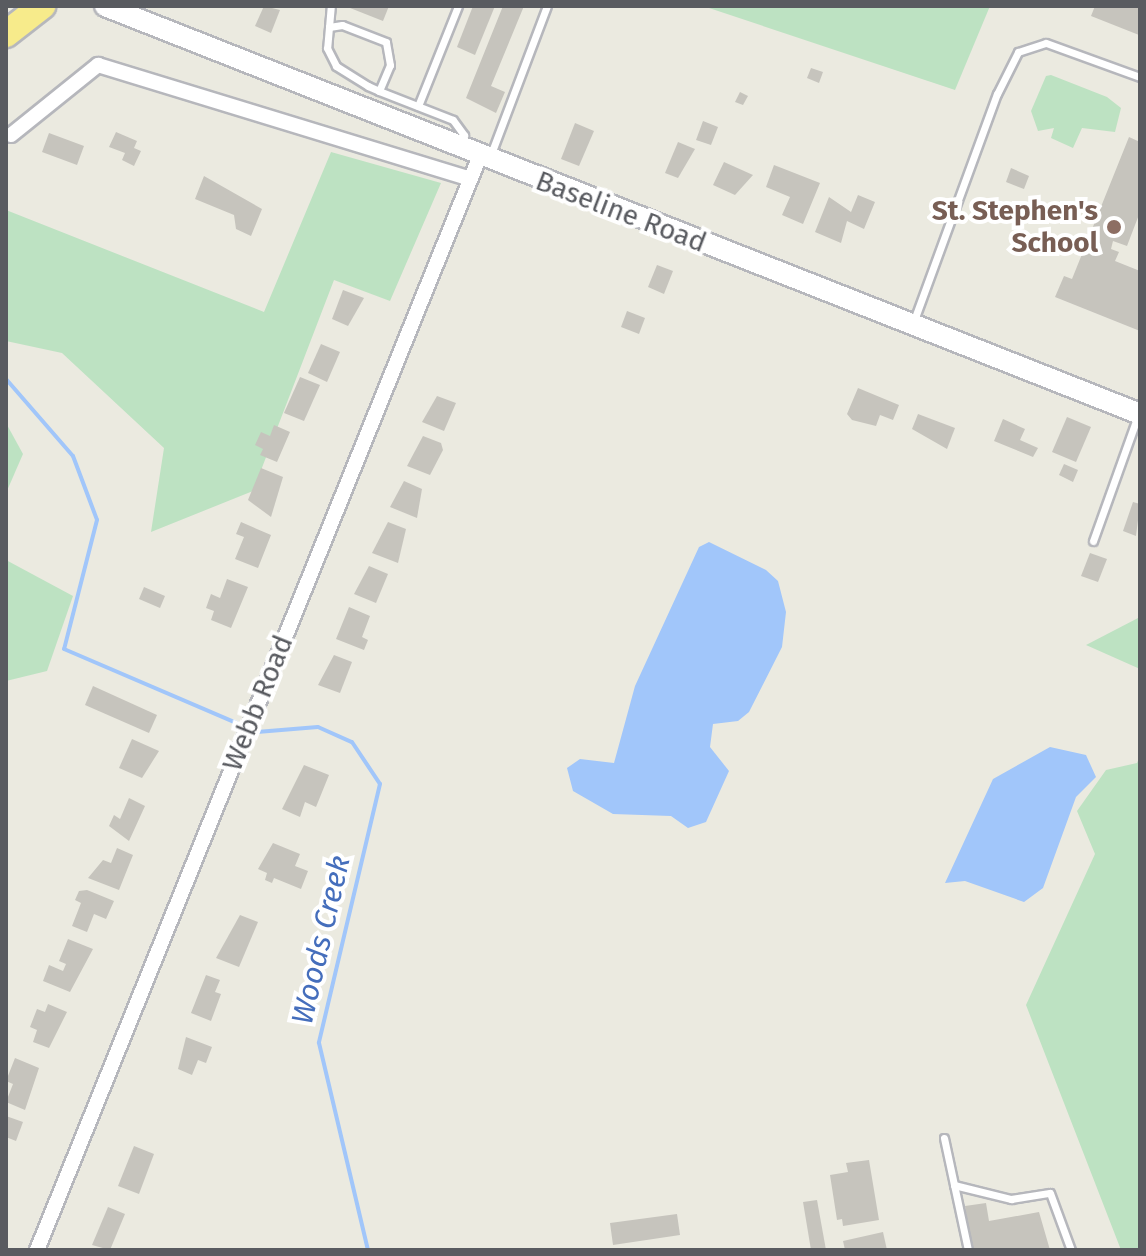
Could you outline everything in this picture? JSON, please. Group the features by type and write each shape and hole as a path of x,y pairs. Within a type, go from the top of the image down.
{"highway":[{"path":"6,34 42,6"}],"street":[{"name":"Baseline Road","path":"111,9 1139,413"},
{"path":"11,135 98,65 470,179"},
{"name":"Webb Road","path":"37,1250 470,179 484,158"}],"lane":[{"path":"331,6 327,48 336,66 379,91 453,120 464,135 460,148"},
{"path":"418,106 458,6"},
{"path":"484,158 547,6"},
{"path":"329,27 342,25 386,42 390,65 379,91"},
{"path":"912,325 997,94 1018,52 1046,43 1140,77"},
{"path":"1093,541 1139,413"},
{"path":"944,1138 968,1250"},
{"path":"954,1185 1011,1199 1050,1193 1071,1250"}],"green space":[{"path":"703,6 990,6 955,90"},
{"path":"1051,75 1107,97 1121,108 1115,132 1082,128 1073,148 1051,138 1054,128 1038,131 1031,111 1046,76"},
{"path":"331,152 441,183 390,301 334,280 253,491 151,532 164,448 62,353 6,341 6,210 264,312"},
{"path":"6,423 23,454 6,493"},
{"path":"6,560 73,596 47,671 6,681"},
{"path":"1140,617 1140,669 1086,645"},
{"path":"1140,756 1140,1250 1121,1250 1026,1005 1095,854 1077,811 1106,770 1137,763"}],"water":[{"path":"709,542 766,570 778,581 786,612 782,647 749,712 738,721 713,724 710,747 729,771 706,822 688,828 671,816 613,814 573,791 567,768 580,759 614,763 635,686 699,547"},
{"path":"1050,747 1086,755 1096,777 1076,797 1043,888 1024,902 965,881 945,883 993,779"}],"building":[{"path":"264,6 280,10 271,33 255,26"},
{"path":"345,6 389,6 383,21"},
{"path":"473,6 495,6 475,55 457,47"},
{"path":"503,6 524,6 491,86 505,92 496,113 466,98"},
{"path":"1095,6 1140,6 1139,35 1091,16"},
{"path":"811,68 823,72 819,83 807,78"},
{"path":"740,92 748,96 743,105 735,102"},
{"path":"703,121 718,127 711,145 696,140"},
{"path":"575,123 594,131 579,166 561,159"},
{"path":"116,132 137,141 134,148 141,151 134,166 122,160 125,153 109,147"},
{"path":"49,133 84,146 77,165 42,152"},
{"name":"St. Stephen's School","path":"1129,137 1140,142 1140,212 1127,246 1113,241 1111,249 1119,252 1115,261 1140,271 1140,331 1055,297 1064,276 1072,279"},
{"path":"678,142 695,149 678,178 665,173"},
{"path":"724,162 753,175 735,195 713,185"},
{"path":"774,165 820,183 803,224 782,215 790,197 766,187"},
{"path":"1011,168 1029,176 1024,189 1006,182"},
{"path":"204,176 262,209 251,236 236,229 234,215 195,199"},
{"path":"858,195 875,202 864,229 847,221 841,243 815,232 829,197 851,212"},
{"path":"657,265 673,271 664,294 648,287"},
{"path":"343,290 364,298 348,326 332,319"},
{"path":"627,311 645,318 639,334 621,327"},
{"path":"321,344 340,352 327,382 308,373"},
{"path":"300,377 320,385 304,421 284,413"},
{"path":"858,388 899,405 893,420 880,415 876,426 852,420 847,414"},
{"path":"437,396 456,403 444,431 422,422"},
{"path":"918,414 955,428 947,449 912,429"},
{"path":"1067,417 1091,427 1076,462 1052,452"},
{"path":"1003,419 1025,429 1020,440 1038,448 1033,457 994,441"},
{"path":"274,425 290,432 277,462 260,455 263,449 255,445 261,432 270,436"},
{"path":"423,436 441,443 443,450 430,475 407,466"},
{"path":"1064,464 1078,470 1073,482 1059,475"},
{"path":"261,468 283,477 271,517 248,500"},
{"path":"404,481 422,489 417,518 390,507"},
{"path":"1133,502 1140,504 1136,536 1123,531"},
{"path":"241,522 271,535 258,568 235,559 244,537 236,534"},
{"path":"388,522 406,529 398,563 372,553"},
{"path":"1090,553 1107,559 1098,582 1081,576"},
{"path":"369,566 388,574 376,603 354,594"},
{"path":"227,579 248,587 231,628 211,620 214,611 206,608 211,594 220,598"},
{"path":"144,587 165,596 160,608 139,599"},
{"path":"349,607 370,616 362,637 368,640 364,650 336,639"},
{"path":"334,655 352,662 340,693 318,685"},
{"path":"93,686 157,715 149,733 85,705"},
{"path":"132,739 159,751 142,778 119,768"},
{"path":"304,765 329,775 316,807 305,802 300,817 282,809"},
{"path":"129,798 145,806 129,841 109,826 114,815 120,819"},
{"path":"273,843 300,854 295,866 308,871 301,889 274,878 272,883 265,880 267,873 258,869"},
{"path":"117,848 133,855 119,890 88,878 103,860 111,863"},
{"path":"87,890 114,901 106,919 94,914 87,932 72,926 81,903 75,900 79,891"},
{"path":"240,915 258,922 239,967 216,958"},
{"path":"68,939 93,949 70,992 43,981 49,965 63,971 66,964 59,961"},
{"path":"206,975 220,980 215,992 221,994 211,1021 191,1013"},
{"path":"48,1004 67,1012 49,1048 33,1042 37,1030 30,1027 37,1009 45,1012"},
{"path":"186,1037 212,1047 206,1063 198,1060 192,1075 178,1069"},
{"path":"15,1058 39,1068 25,1110 6,1102 13,1084 6,1081"},
{"path":"6,1116 23,1122 16,1141 6,1137"},
{"path":"134,1146 154,1154 139,1194 118,1186"},
{"path":"869,1160 879,1220 843,1226 842,1219 837,1220 830,1175 848,1172 846,1163"},
{"path":"817,1200 826,1250 811,1250 803,1202"},
{"path":"986,1203 989,1221 1039,1212 1050,1250 972,1250 965,1206"},
{"path":"108,1207 125,1214 110,1250 92,1245"},
{"path":"677,1214 680,1235 613,1245 610,1223"},
{"path":"883,1232 887,1250 845,1250 843,1241"}],"waterway":[{"name":"Woods Creek","path":"6,379 73,456 97,520 64,649 237,723"},
{"name":"Woods Creek","path":"257,732 318,727 352,742 380,784 319,1043 368,1250"}],"place":[{"name":"St. Stephen's School","path":"1114,227"}]}
